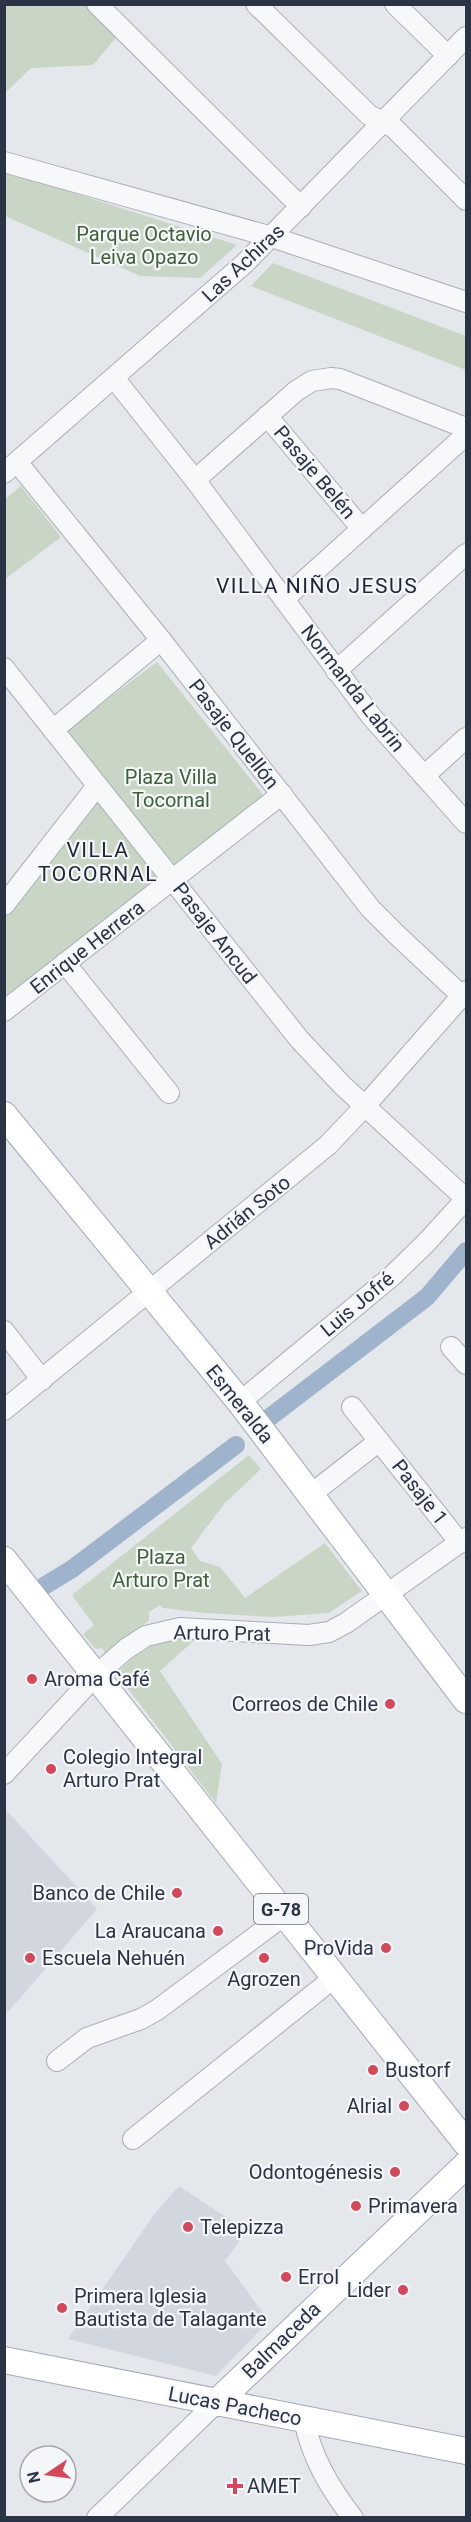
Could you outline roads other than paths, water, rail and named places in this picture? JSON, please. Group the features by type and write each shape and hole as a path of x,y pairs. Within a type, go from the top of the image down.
{"main road":[{"name":"Esmeralda","path":"4,1115 240,1402 466,1700"},
{"name":"G-78","path":"4,1560 466,2143"},
{"name":"Balmaceda","path":"216,2403 466,2165"},
{"name":"Lucas Pacheco","path":"4,2360 466,2451"}],"street":[{"path":"97,4 302,207"},
{"path":"256,4 369,115 393,127 466,200"},
{"path":"395,4 448,56"},
{"name":"Las Achiras","path":"10,467 272,237 466,37"},
{"path":"4,162 272,237 466,302"},
{"name":"Normanda Labrin","path":"114,378 195,480 371,716 466,823"},
{"path":"195,480 303,385 331,378 378,392 466,428"},
{"name":"Pasaje Belén","path":"267,416 362,529"},
{"path":"284,599 466,435"},
{"name":"Pasaje Quellón","path":"10,467 161,640 370,908 464,993"},
{"path":"336,671 466,554"},
{"path":"52,729 161,640"},
{"name":"Pasaje Ancud","path":"4,668 300,1039 365,1106 466,1199"},
{"path":"424,776 466,738"},
{"path":"8,893 97,786"},
{"name":"Enrique Herrera","path":"4,1011 282,794"},
{"path":"65,963 169,1093"},
{"name":"Adrián Soto","path":"4,1410 315,1156 365,1106 464,993"},
{"name":"Luis Jofré","path":"240,1402 392,1276 466,1199"},
{"path":"4,1331 42,1380"},
{"path":"451,1347 466,1364"},
{"name":"Pasaje 1","path":"352,1407 463,1541"},
{"name":"Pasaje 1","path":"310,1495 379,1441"},
{"name":"Arturo Prat","path":"4,1774 96,1676 126,1648 157,1632 180,1629 319,1635 338,1629 463,1541"},
{"path":"57,2061 87,2038 141,2019 156,2010 285,1914"},
{"path":"133,2139 335,1977"},
{"name":"Balmaceda","path":"97,2517 216,2403"},
{"path":"304,2420 308,2440 324,2476 353,2517"}],"waterway":[{"path":"270,1417 427,1297 466,1251"},
{"path":"44,1586 72,1569 236,1445"}],"place":[{"name":"Aroma Café","path":"32,1679"},
{"name":"Correos de Chile","path":"390,1704"},
{"name":"Colegio Integral Arturo Prat","path":"51,1769"},
{"name":"Banco de Chile","path":"177,1893"},
{"name":"La Araucana","path":"218,1931"},
{"name":"ProVida","path":"386,1948"},
{"name":"Escuela Nehuén","path":"30,1958"},
{"name":"Agrozen","path":"264,1958"},
{"name":"Bustorf","path":"373,2070"},
{"name":"Alrial","path":"404,2106"},
{"name":"Odontogénesis","path":"395,2172"},
{"name":"Primavera","path":"356,2206"},
{"name":"Telepizza","path":"188,2227"},
{"name":"Errol","path":"286,2277"},
{"name":"Lider","path":"403,2290"},
{"name":"Primera Iglesia Bautista de Talagante","path":"62,2308"},
{"name":"AMET","path":"235,2486"}],"district":[{"name":"VILLA NIÑO JESUS","path":"317,586"},
{"name":"VILLA TOCORNAL","path":"98,862"}],"park label":[{"name":"Parque Octavio Leiva Opazo","path":"144,246"},
{"name":"Plaza Villa Tocornal","path":"171,788"},
{"name":"Plaza Arturo Prat","path":"161,1568"}]}
